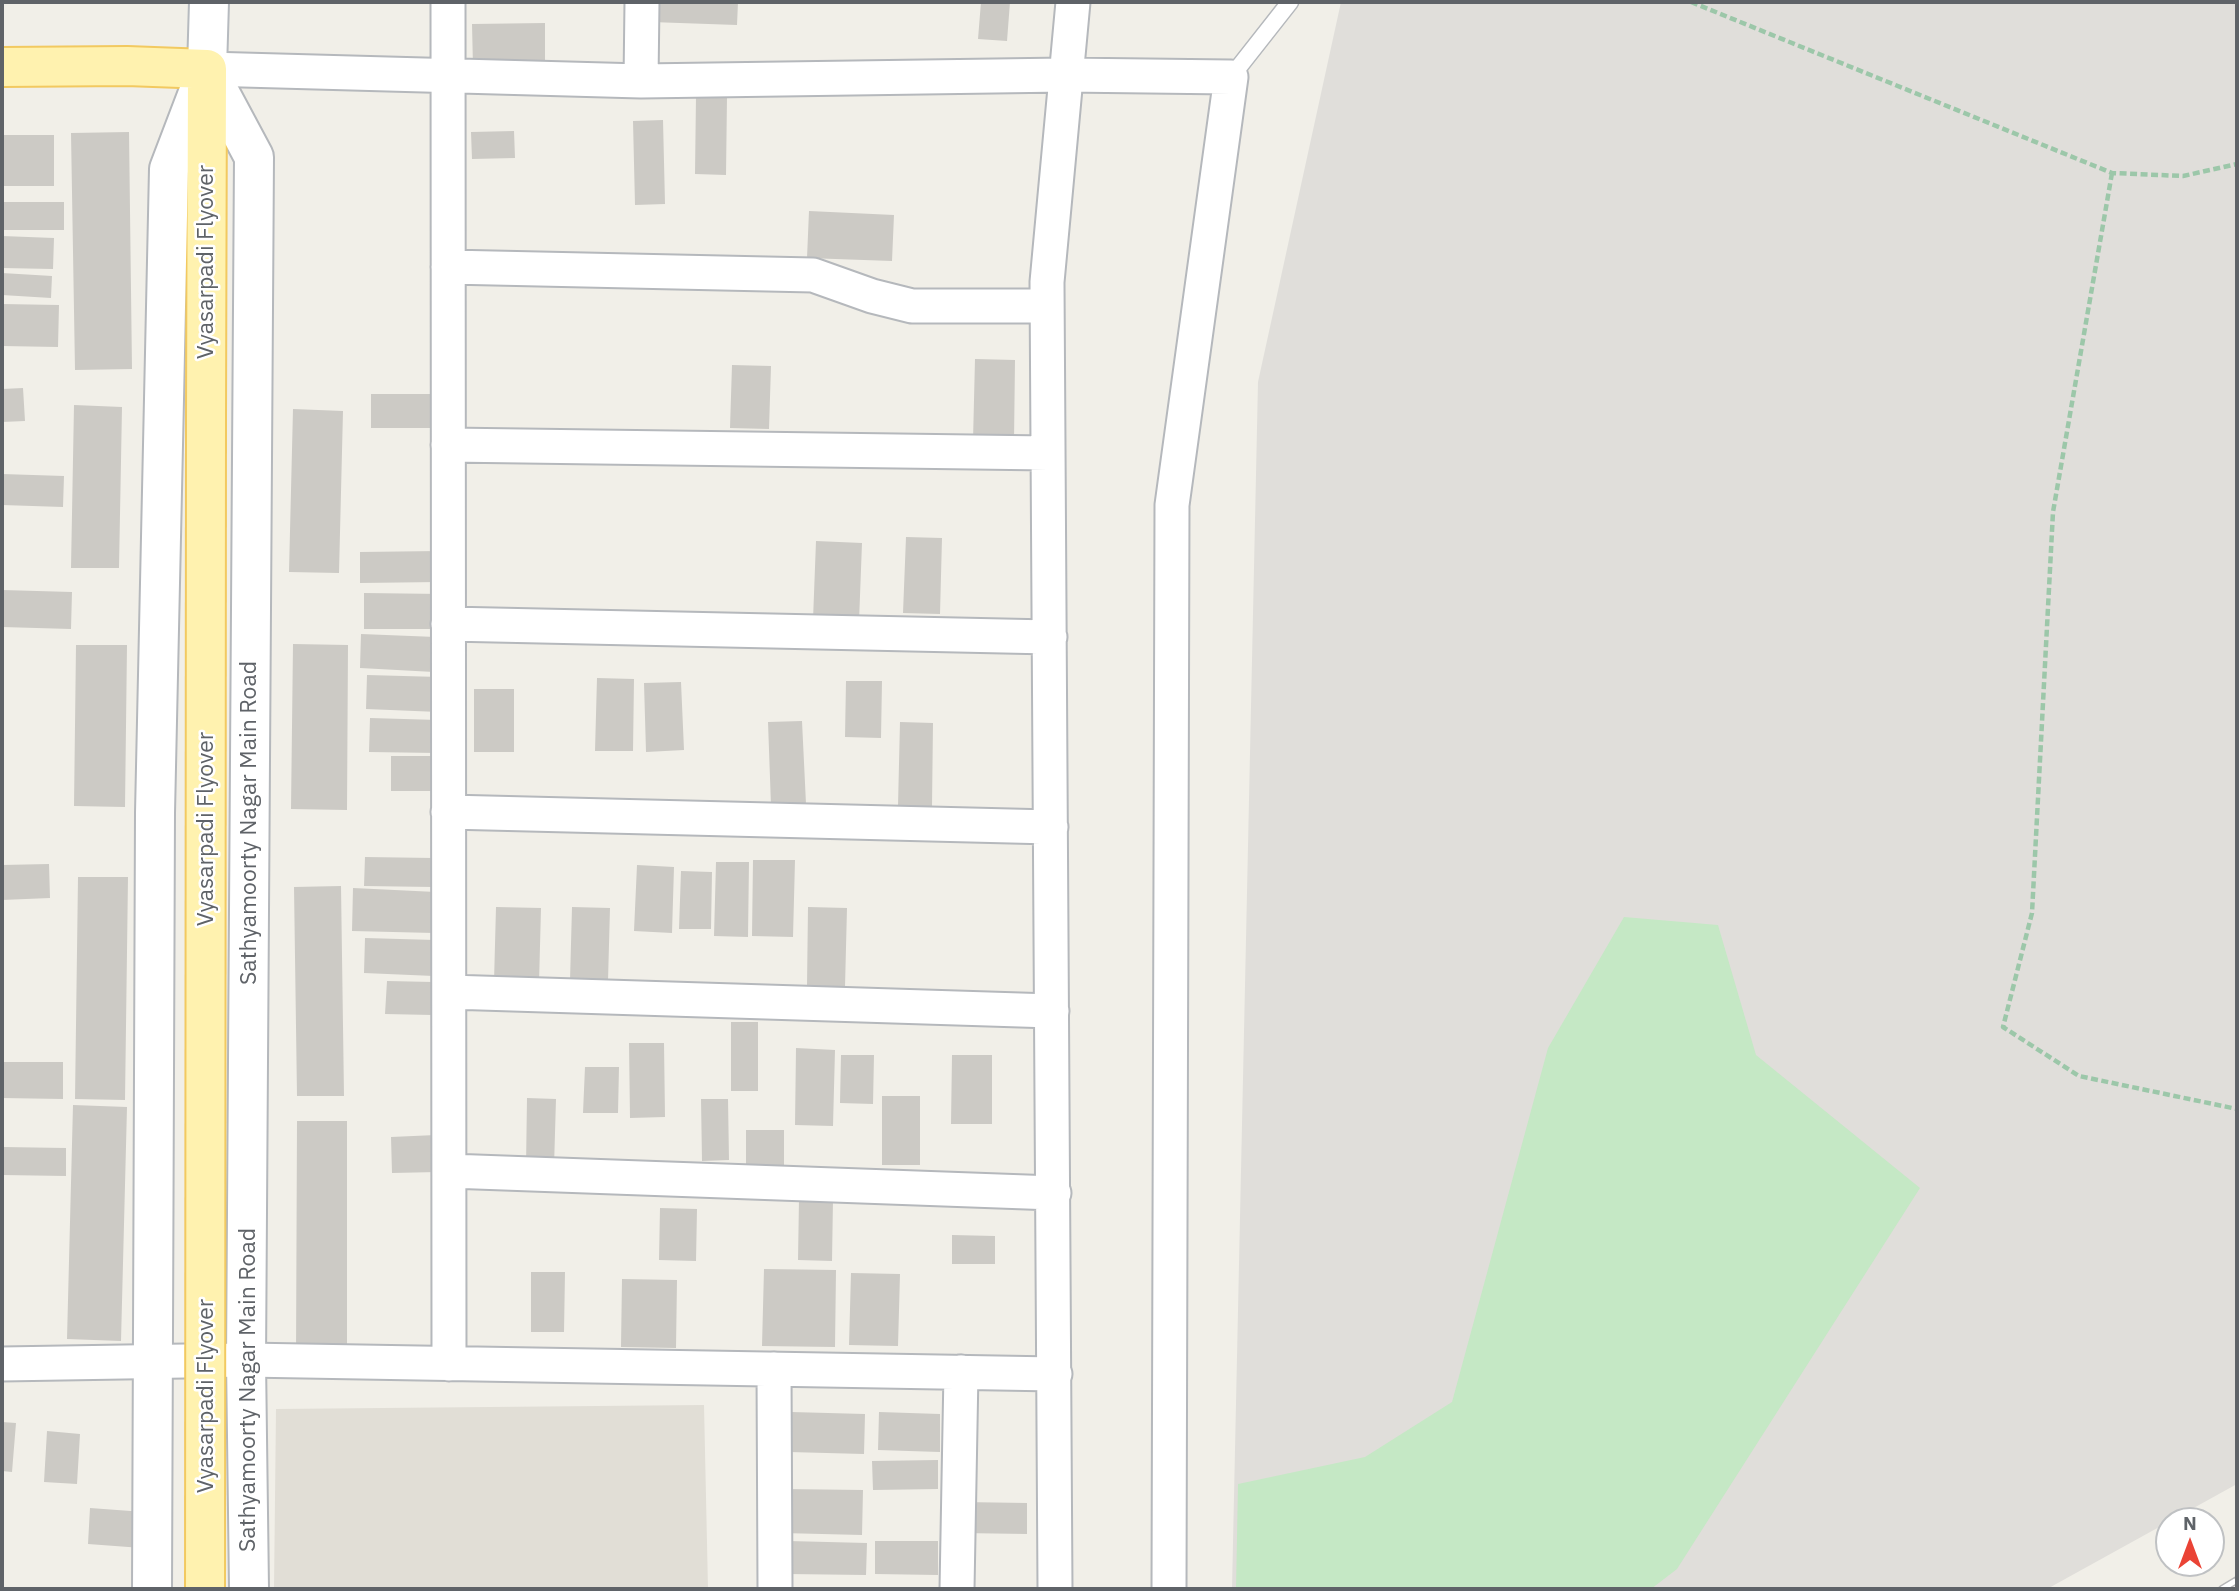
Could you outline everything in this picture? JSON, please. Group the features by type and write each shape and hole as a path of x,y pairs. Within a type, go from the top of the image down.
{"main road":[{"path":"2,67 127,66 207,69"},
{"name":"Vyasarpadi Flyover","path":"205,1589 207,69"}],"street":[{"name":"Sathyamoorty Nagar Main Road","path":"152,1589 155,813 169,169 207,69 209,2"},
{"path":"448,2 449,1364"},
{"path":"641,81 642,2"},
{"path":"1055,1589 1047,282 1073,2"},
{"name":"Sathyamoorty Nagar Main Road","path":"207,69 254,157 246,1360 249,1589"},
{"path":"207,69 641,81 1065,75 1231,77 1172,505 1169,1589"},
{"path":"448,267 813,275 872,296 912,306 1047,306"},
{"path":"448,445 1048,453"},
{"path":"448,624 1050,637"},
{"path":"448,812 1051,827"},
{"path":"155,813 248,813"},
{"path":"449,992 1052,1011"},
{"path":"449,1171 1054,1193"},
{"path":"2,1364 246,1360 1055,1374"},
{"path":"774,1369 775,1589"},
{"path":"957,1589 961,1372"}],"lane":[{"path":"1231,77 1290,2"}],"path":[{"path":"1691,2 2112,173 2183,176 2237,164"},
{"path":"2112,173 2053,512 2032,914 2003,1027 2079,1076 2237,1109"}],"shaded area":[{"path":"1341,2 2237,2 2237,1484 2195,1507 2155,1507 2155,1529 2047,1589 1232,1589 1258,382"},
{"path":"704,1405 708,1589 274,1589 276,1409"}],"green space":[{"path":"1624,917 1718,925 1756,1055 1920,1188 1677,1569 1651,1589 1236,1589 1238,1484 1365,1457 1452,1402 1548,1048"}],"building":[{"path":"652,2 738,2 737,25 651,22"},
{"path":"981,2 1010,2 1007,41 978,39"},
{"path":"545,23 545,66 473,67 472,24"},
{"path":"696,96 727,97 726,175 695,174"},
{"path":"663,120 665,204 635,205 633,121"},
{"path":"514,131 515,158 472,159 471,132"},
{"path":"129,132 132,369 75,370 71,133"},
{"path":"2,135 54,135 54,186 2,186"},
{"path":"2,202 64,202 64,230 2,230"},
{"path":"809,211 894,215 892,261 807,258"},
{"path":"2,236 54,238 53,269 2,268"},
{"path":"2,273 52,276 51,298 2,295"},
{"path":"2,304 59,305 58,347 2,346"},
{"path":"975,359 1015,360 1014,441 973,441"},
{"path":"732,365 771,366 769,429 730,428"},
{"path":"23,388 25,421 2,422 2,389"},
{"path":"371,394 437,394 437,428 371,428"},
{"path":"74,405 122,407 119,568 71,568"},
{"path":"293,409 343,411 339,573 289,572"},
{"path":"2,474 64,476 63,507 2,505"},
{"path":"906,537 942,538 940,614 903,613"},
{"path":"816,541 862,543 859,622 813,620"},
{"path":"439,551 439,582 360,583 360,552"},
{"path":"2,590 72,592 71,629 2,627"},
{"path":"364,593 443,594 443,629 364,629"},
{"path":"361,634 436,637 434,672 360,668"},
{"path":"293,644 348,645 347,810 291,809"},
{"path":"76,645 127,645 125,807 74,806"},
{"path":"367,675 440,677 439,712 366,709"},
{"path":"597,678 634,679 633,751 595,751"},
{"path":"846,681 882,681 881,738 845,737"},
{"path":"681,682 684,750 646,752 644,683"},
{"path":"474,689 514,689 514,752 474,752"},
{"path":"370,718 438,720 437,753 369,752"},
{"path":"802,721 806,804 771,806 768,722"},
{"path":"900,722 933,723 932,806 898,806"},
{"path":"391,756 432,756 432,791 391,791"},
{"path":"365,857 434,858 433,887 364,886"},
{"path":"753,860 795,860 793,937 752,936"},
{"path":"716,862 749,862 748,937 714,936"},
{"path":"49,864 50,898 2,900 2,865"},
{"path":"637,865 674,867 672,933 634,931"},
{"path":"681,871 712,872 711,929 679,929"},
{"path":"78,877 128,877 125,1100 75,1099"},
{"path":"341,886 344,1096 297,1096 294,887"},
{"path":"353,888 436,892 434,933 352,931"},
{"path":"496,907 541,908 539,984 494,982"},
{"path":"572,907 610,908 608,981 570,981"},
{"path":"808,907 847,908 845,987 807,986"},
{"path":"365,938 435,940 434,976 364,973"},
{"path":"387,981 433,982 432,1015 385,1014"},
{"path":"731,1022 758,1022 758,1091 731,1091"},
{"path":"629,1043 664,1043 665,1117 630,1118"},
{"path":"796,1048 835,1050 833,1126 795,1125"},
{"path":"841,1055 874,1055 873,1104 840,1103"},
{"path":"952,1055 992,1055 992,1124 951,1124"},
{"path":"2,1062 63,1062 63,1099 2,1098"},
{"path":"585,1067 619,1067 618,1113 583,1113"},
{"path":"882,1096 920,1096 920,1165 882,1165"},
{"path":"527,1098 556,1099 554,1167 526,1167"},
{"path":"701,1099 728,1099 729,1160 702,1161"},
{"path":"73,1105 127,1107 121,1341 67,1339"},
{"path":"297,1121 347,1121 347,1356 296,1356"},
{"path":"746,1130 784,1130 784,1171 746,1171"},
{"path":"436,1135 438,1172 392,1173 391,1137"},
{"path":"3,1147 66,1148 66,1176 3,1175"},
{"path":"799,1199 833,1199 832,1261 798,1260"},
{"path":"660,1208 697,1209 696,1261 659,1260"},
{"path":"952,1235 995,1236 995,1264 952,1264"},
{"path":"764,1269 836,1270 835,1347 762,1346"},
{"path":"531,1272 565,1272 564,1332 531,1332"},
{"path":"851,1273 900,1274 898,1346 849,1345"},
{"path":"622,1279 677,1280 676,1348 621,1347"},
{"path":"791,1412 865,1414 864,1454 789,1452"},
{"path":"879,1412 940,1414 940,1452 878,1450"},
{"path":"2,1422 16,1423 12,1472 2,1471"},
{"path":"47,1431 80,1434 77,1484 44,1482"},
{"path":"938,1460 938,1489 873,1490 872,1461"},
{"path":"783,1489 863,1490 862,1535 782,1533"},
{"path":"962,1502 1027,1503 1027,1534 961,1533"},
{"path":"90,1508 144,1512 142,1548 88,1544"},
{"path":"788,1541 867,1543 866,1575 788,1574"},
{"path":"875,1541 938,1541 938,1575 875,1574"}],"railway":[{"path":"2222,1589 2237,1580"}]}
